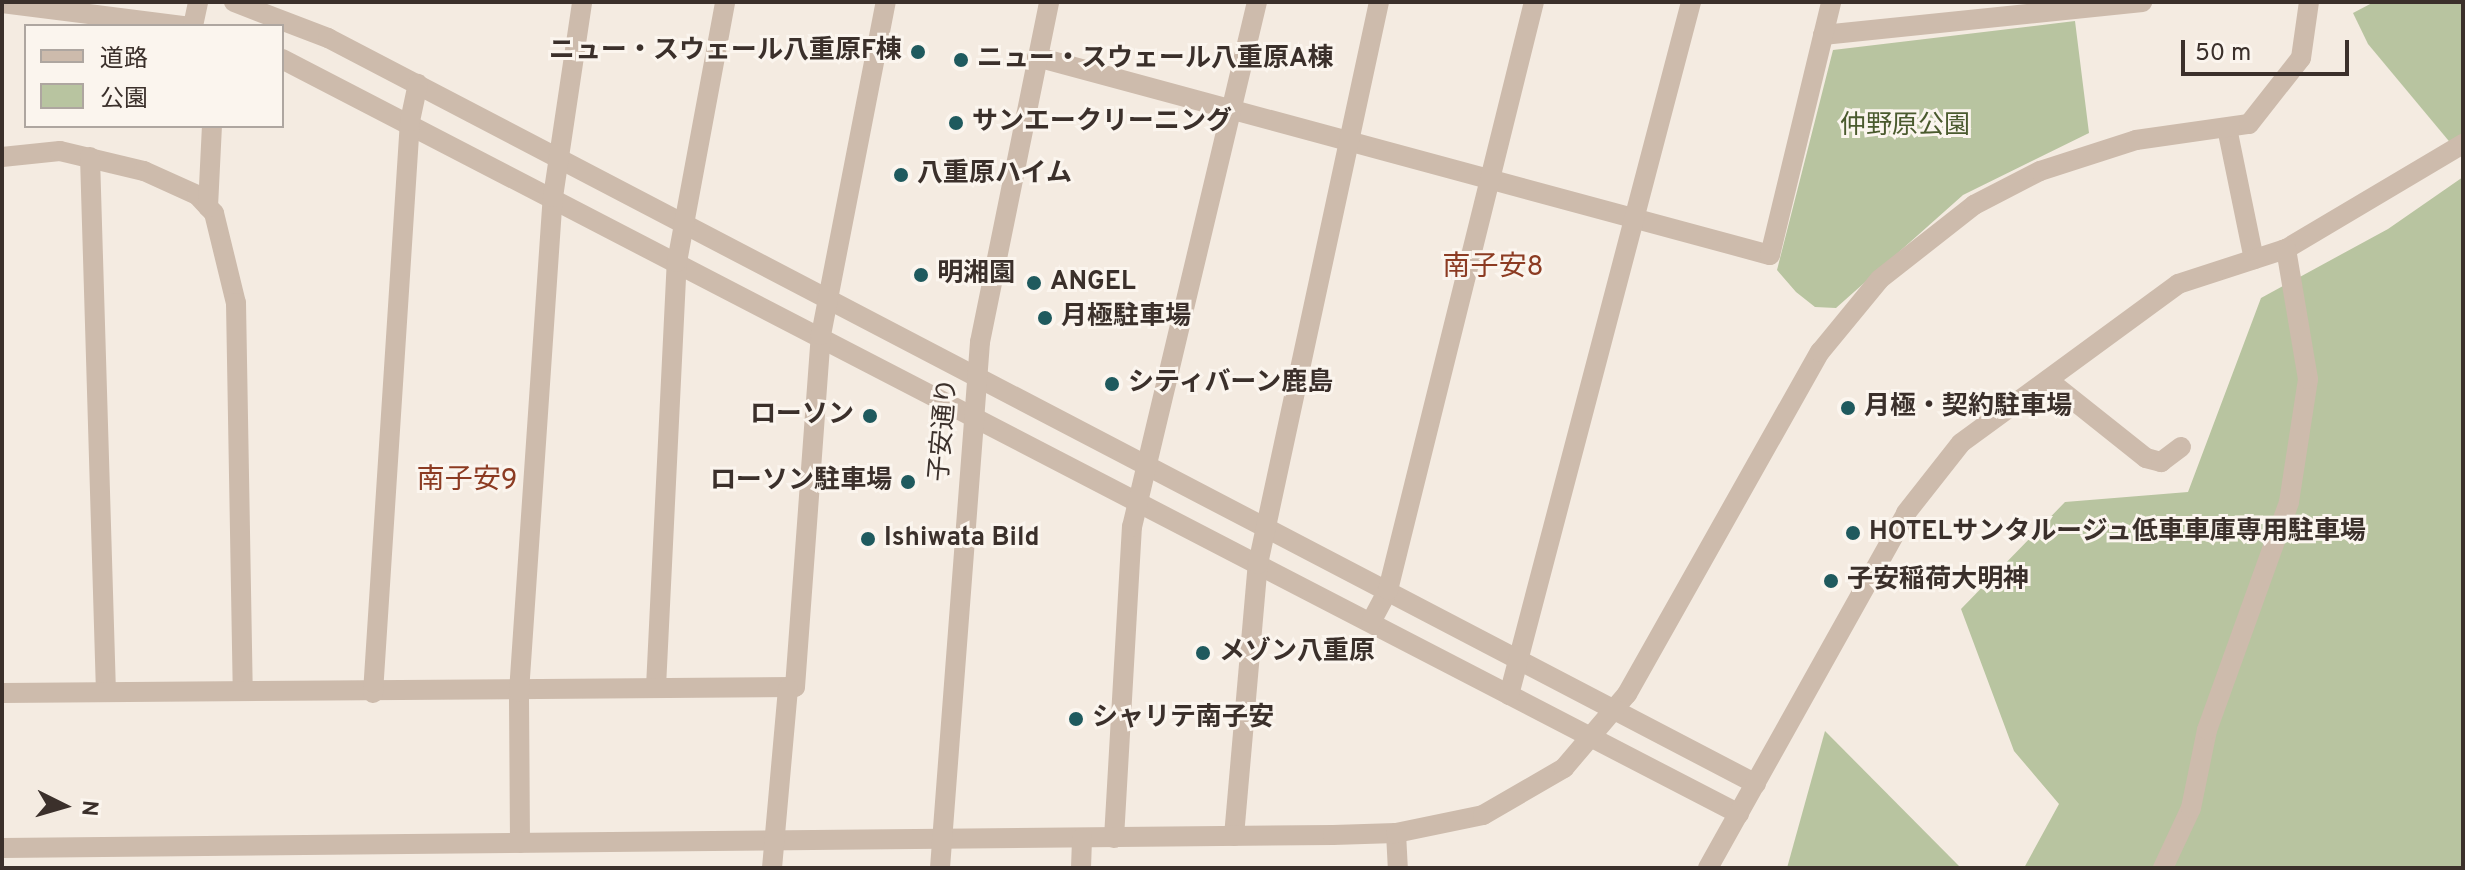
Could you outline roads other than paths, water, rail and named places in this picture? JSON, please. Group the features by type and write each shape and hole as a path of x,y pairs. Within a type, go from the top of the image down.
{"street":[{"path":"193,24 198,2"},
{"path":"234,2 328,38 418,84 1616,708 1756,784"},
{"path":"520,843 519,692 553,197 582,2"},
{"path":"656,687 677,262 725,2"},
{"path":"772,868 788,689 798,680 821,335 886,2"},
{"name":"子安通り","path":"940,868 976,375 1049,2"},
{"path":"1114,838 1137,500 1257,2"},
{"path":"1234,836 1258,564 1354,143 1379,2"},
{"path":"1371,622 1388,590 1534,2"},
{"path":"1509,695 1521,659 1691,2"},
{"path":"1037,57 1770,255 1831,2"},
{"path":"1823,35 2142,2"},
{"path":"2,848 520,843 773,846 942,840 1396,833 1483,815 1516,800 1592,738 1616,708 1820,352 1880,279 1974,205 2040,171 2136,140 2227,128 2265,111 2301,58 2309,2"},
{"path":"2,3 169,24"},
{"path":"284,60 410,121 1739,814"},
{"path":"373,693 410,121 418,84"},
{"path":"212,128 208,207 236,303 243,690"},
{"path":"2227,128 2254,259"},
{"path":"1708,868 1935,471 1961,443 2178,284 2286,249 2463,144"},
{"path":"2,157 60,151 90,157 144,171 208,207"},
{"path":"90,157 106,692"},
{"path":"2163,868 2191,808 2207,730 2289,502 2308,379 2286,249"},
{"path":"2048,380 2146,458 2161,462 2181,447"},
{"path":"2,693 243,690 519,692 656,687 788,689"},
{"path":"1396,833 1398,868"},
{"path":"1081,868 1082,838"}],"place":[{"name":"ニュー・スウェール八重原F棟","path":"918,52"},
{"name":"ニュー・スウェール八重原A棟","path":"961,60"},
{"name":"サンエークリーニング","path":"956,123"},
{"name":"八重原ハイム","path":"901,175"},
{"name":"明湘園","path":"921,275"},
{"name":"ANGEL","path":"1034,283"},
{"name":"月極駐車場","path":"1045,318"},
{"name":"シティバーン鹿島","path":"1112,384"},
{"name":"月極・契約駐車場","path":"1848,408"},
{"name":"ローソン","path":"870,416"},
{"name":"ローソン駐車場","path":"908,482"},
{"name":"HOTELサンタルージュ低車車庫専用駐車場","path":"1853,533"},
{"name":"Ishiwata Bild","path":"868,539"},
{"name":"子安稲荷大明神","path":"1831,581"},
{"name":"メゾン八重原","path":"1203,653"},
{"name":"シャリテ南子安","path":"1076,719"}],"district":[{"name":"南子安8","path":"1493,268"},
{"name":"南子安9","path":"467,481"}],"park label":[{"name":"仲野原公園","path":"1905,127"}]}
